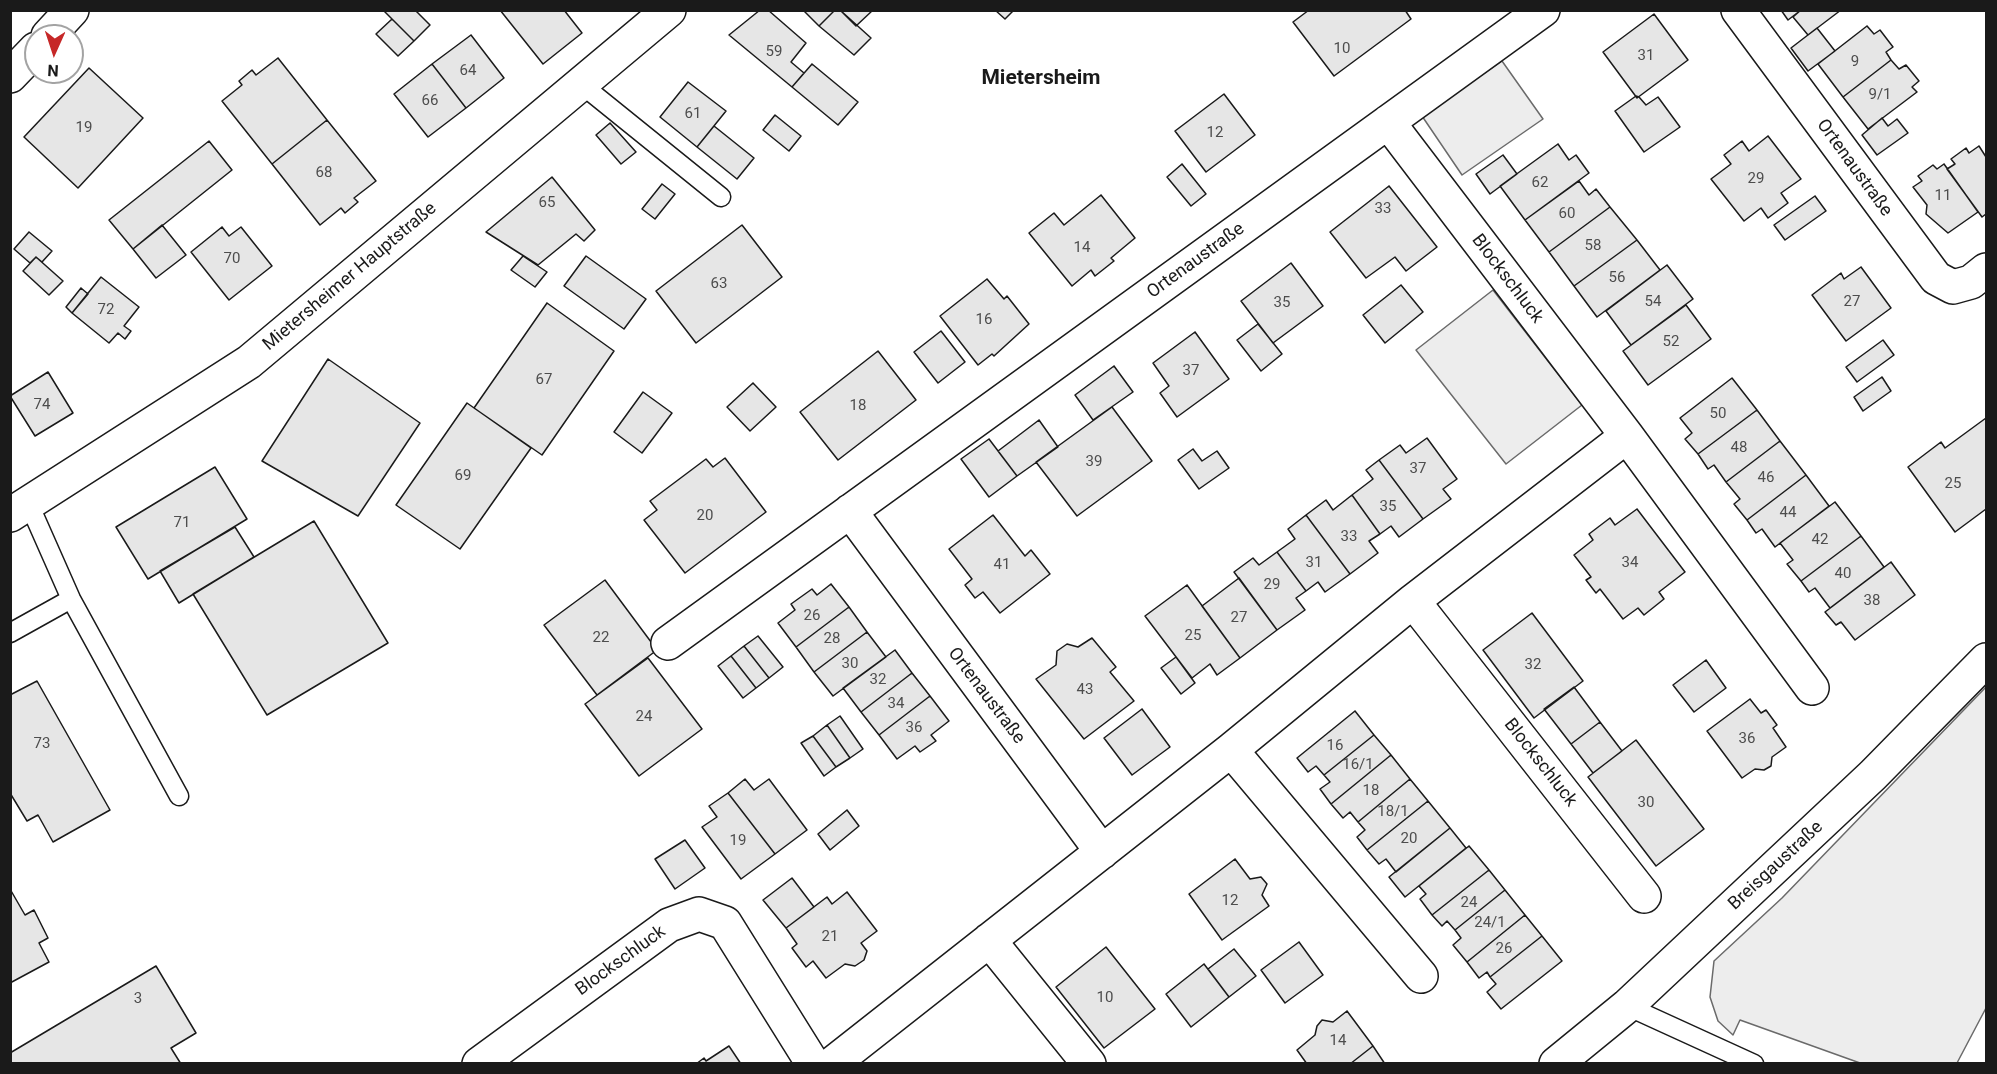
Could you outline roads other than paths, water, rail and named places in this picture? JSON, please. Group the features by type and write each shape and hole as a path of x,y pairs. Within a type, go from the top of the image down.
{"street":[{"path":"59,24 72,10"},
{"name":"Mietersheimer Hauptstraße","path":"20,510 249,362 669,10"},
{"name":"Ortenaustraße","path":"668,642 1543,10"},
{"name":"Ortenaustraße","path":"1738,10 1936,278 1953,287 1971,282 1986,270"},
{"path":"10,76 24,61"},
{"name":"Blockschluck","path":"1388,122 1627,436 1812,688"},
{"path":"832,1064 1231,750 1413,601 1627,436"},
{"name":"Ortenaustraße","path":"850,511 1102,852"},
{"name":"Blockschluck","path":"1413,601 1644,896"},
{"name":"Breisgaustraße","path":"1556,1064 1627,1006 1873,775 1986,660"},
{"path":"1231,750 1421,976"},
{"name":"Blockschluck","path":"479,1064 669,926 699,914 725,923 813,1064"},
{"path":"989,940 1089,1064"}],"lane":[{"path":"580,84 721,197"},
{"path":"20,510 179,796"},
{"path":"11,634 71,599"},
{"path":"1627,1006 1754,1064"}],"district":[{"name":"Mietersheim","path":"1041,79"}]}
